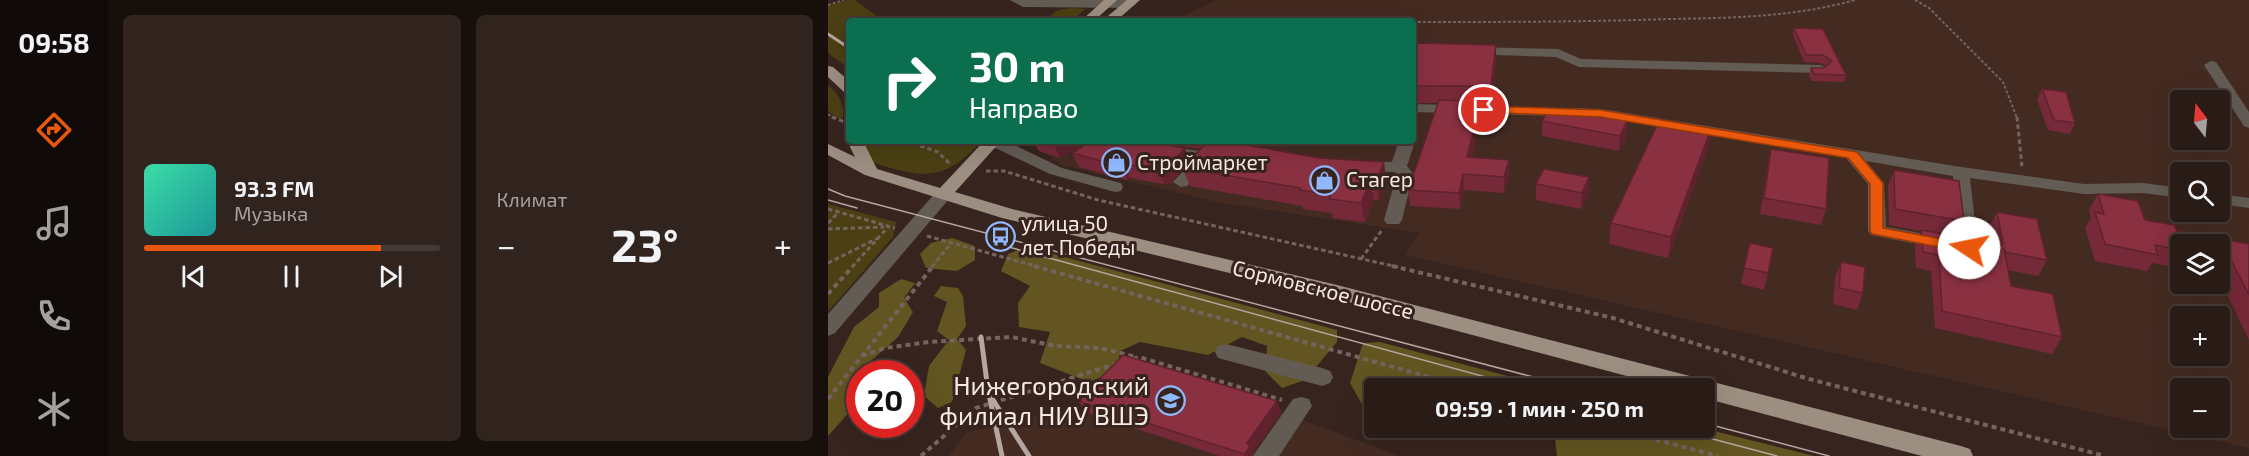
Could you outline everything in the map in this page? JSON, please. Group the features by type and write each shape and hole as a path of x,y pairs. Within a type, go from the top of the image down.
{"main road":[{"path":"1090,18 1108,2"},
{"path":"1112,18 1131,2"},
{"path":"828,69 846,86"},
{"path":"858,144 871,171"},
{"path":"943,195 990,144"},
{"name":"Сормовское шоссе","path":"828,149 871,171 1008,214 1337,292 1662,378"},
{"name":"Сормовское шоссе","path":"1715,392 1961,456"}],"street":[{"path":"1016,0 1023,3 1131,2"},
{"path":"1458,51 1558,53 1579,63 1821,69"},
{"path":"2211,65 2249,123"},
{"path":"1416,108 1601,113 2024,181 2084,189 2143,188 2170,192"},
{"path":"999,144 1056,171 1115,187"},
{"path":"1148,144 1145,147 1206,157 1182,182"},
{"path":"1399,166 1406,144"},
{"path":"1852,155 1876,183 1877,231 1969,248 1960,172"},
{"path":"1056,171 1078,158"},
{"path":"1342,165 1399,166"},
{"path":"1388,225 1405,174 1399,166"},
{"path":"828,328 943,195"},
{"path":"2230,200 2249,203"},
{"path":"1226,352 1322,377"},
{"path":"1265,456 1301,406"}],"path":[{"path":"828,5 844,0"},
{"path":"1416,22 1575,23 1771,16 1830,8 1855,0"},
{"path":"1915,0 1929,8 2002,82 2017,115 2024,181"},
{"path":"828,114 846,123"},
{"path":"915,144 938,152 952,166"},
{"path":"976,171 1004,171 1098,200 1613,318 1809,379 2106,456"},
{"path":"828,209 889,226"},
{"path":"828,223 839,212"},
{"path":"1361,259 1388,225"},
{"path":"828,229 889,226"},
{"path":"828,294 889,226"},
{"path":"828,262 879,237"},
{"path":"933,237 1433,378"},
{"path":"828,399 951,242"},
{"path":"862,356 885,348 929,342 1011,337 1056,346 1100,348 1139,357 1301,406"},
{"path":"1128,360 1139,357"},
{"path":"921,456 976,408 1117,364"},
{"path":"1650,438 1718,456"}],"shaded area":[{"path":"855,0 879,18 846,18 846,67 828,53 828,6"},
{"path":"1217,0 2249,0 2249,448 2205,438 2230,438 2230,378 2170,378 2170,430 1405,255 1419,233 1217,202 1061,165 1034,144 1416,144 1416,18 1178,18"},
{"path":"1069,8 1085,9 1075,18 1049,18 1056,11"},
{"path":"828,85 841,101 842,121 828,111"},
{"path":"863,144 979,144 955,164 931,173 904,171 871,162"},
{"path":"828,204 896,222 893,237 828,312"},
{"path":"952,238 975,246 975,260 957,271 926,268 920,254 931,243"},
{"path":"1027,247 1337,330 1337,342 1305,380 1282,388 1266,372 1267,346 1242,337 1208,355 1140,342 1120,351 1117,371 1089,382 1040,363 1050,332 1019,327 1018,303 1030,286 1001,271 1008,254"},
{"path":"901,279 915,283 904,298 913,312 898,337 872,360 846,360 846,416 828,436 828,377 854,327 879,307 879,293"},
{"path":"941,286 958,288 963,296 966,326 957,339 966,350 952,402 938,408 924,396 929,366 949,340 937,331 947,302 934,296"},
{"path":"1380,342 1515,378 1364,378 1364,408 1350,383 1363,343"},
{"name":"Нижегородский филиал НИУ ВШЭ","path":"1129,366 1286,414 1400,456 949,456 965,433 1063,409 1074,422"},
{"path":"1715,431 1814,456 1557,456 1555,439 1552,438 1715,438"}],"building":[{"path":"1794,28 1823,29 1846,75 1814,74 1811,68 1824,68 1832,61 1823,55 1806,55"},
{"path":"1416,43 1496,45 1491,86 1416,86"},
{"path":"2042,89 2066,92 2075,123 2054,120"},
{"path":"1439,100 1475,101 1467,128 1474,129 1467,157 1509,160 1504,177 1463,174 1459,193 1408,190"},
{"path":"1550,108 1627,121 1620,136 1542,121"},
{"path":"1660,119 1711,129 1671,237 1611,223"},
{"path":"1086,144 1161,144 1185,148 1166,169 1159,170 1124,164 1121,166 1072,153"},
{"path":"1205,144 1241,144 1319,158 1384,162 1376,182 1370,182 1361,203 1329,199 1331,195 1299,190 1300,188 1183,168"},
{"path":"1771,149 1829,158 1826,209 1764,198"},
{"path":"1544,169 1589,177 1582,193 1536,184"},
{"path":"1894,170 1959,181 1964,221 1895,209"},
{"path":"2098,194 2138,201 2145,220 2174,225 2177,231 2194,234 2170,234 2170,248 2155,245 2158,255 2105,244 2095,212 2104,214"},
{"path":"1997,212 2037,219 2047,260 2005,252 2004,248 2011,286 2053,294 2062,337 1942,311 1939,255 1923,252 1921,230 2003,244"},
{"path":"2230,241 2249,244 2249,295 2230,258"},
{"path":"1750,243 1773,248 1768,273 1744,268"},
{"path":"1841,262 1865,267 1863,293 1839,288"},
{"path":"1123,355 1277,401 1247,443 1250,447 1244,454 1078,401"}],"tram line":[{"path":"828,189 845,196 1537,378"},
{"path":"828,200 857,208"},
{"path":"1005,246 1489,378"},
{"path":"1715,426 1829,456"},
{"path":"1709,438 1777,456"}],"railway":[{"path":"828,34 846,46"},
{"path":"981,337 988,390 1002,456"},
{"path":"993,400 1029,456"}],"place":[{"name":"Строймаркет","path":"1116,163"},
{"name":"Стагер","path":"1325,180"},
{"name":"улица 50 лет Победы","path":"1000,236"},
{"name":"Нижегородский филиал НИУ ВШЭ","path":"1170,401"}],"route":[{"path":"1484,110 1601,113 1852,155 1876,183 1877,231 1969,248"}]}
